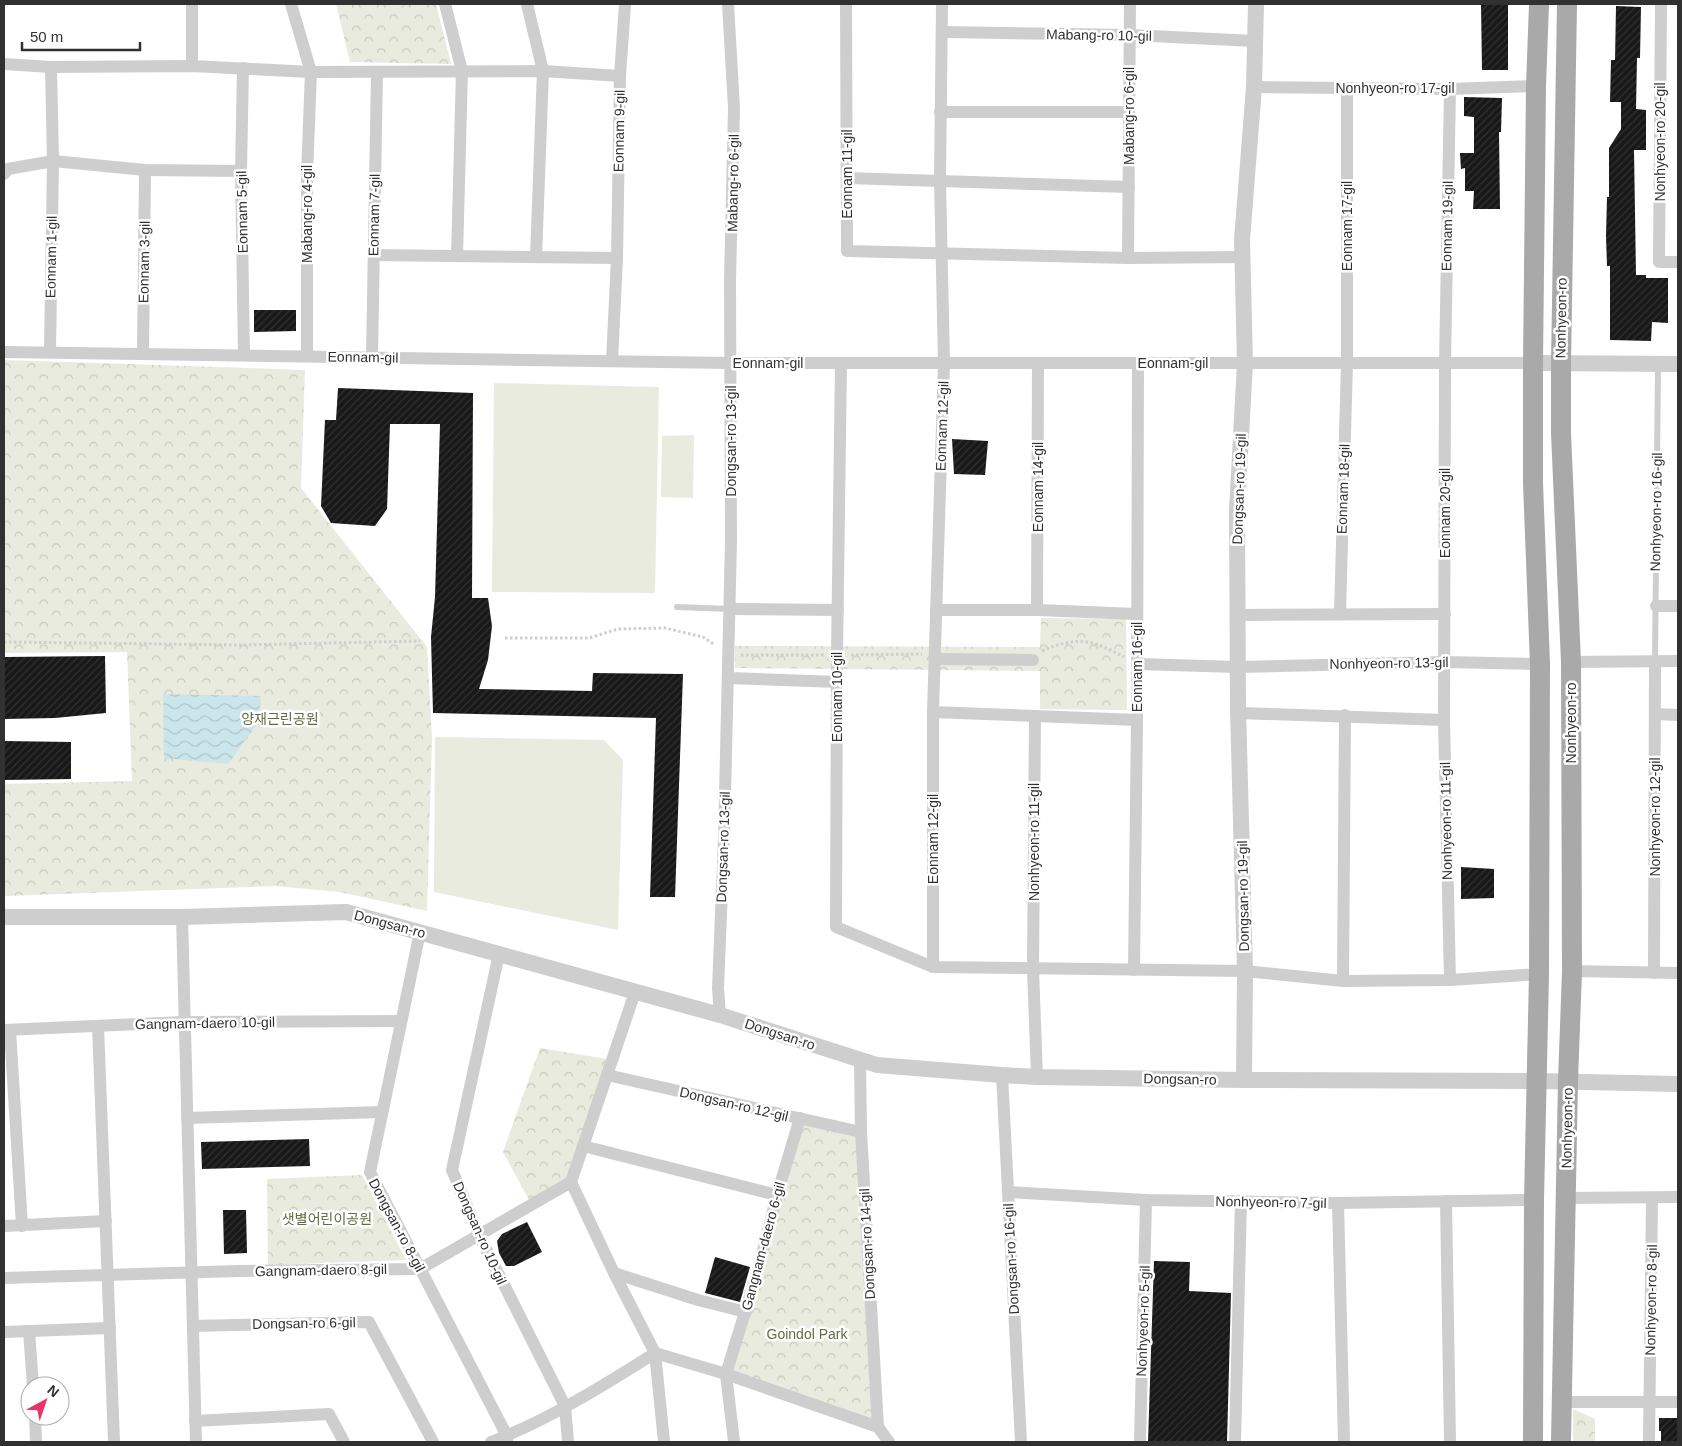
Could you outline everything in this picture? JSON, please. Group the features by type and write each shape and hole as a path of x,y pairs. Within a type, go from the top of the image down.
{"main road":[{"name":"Nonhyeon-ro","path":"1534,1442 1534,1200 1539,974 1540,664 1533,483 1533,363 1536,86 1539,4"},
{"name":"Nonhyeon-ro","path":"1561,1442 1572,971 1571,662 1561,433 1567,4"}],"street":[{"path":"192,4 192,66"},
{"name":"Mabang-ro 4-gil","path":"291,4 311,72 307,175 307,356"},
{"path":"445,4 462,71 457,256"},
{"path":"527,4 543,71 536,257"},
{"name":"Eonnam 9-gil","path":"612,361 618,258 620,76 625,4"},
{"name":"Mabang-ro 6-gil","path":"728,4 734,108 730,363"},
{"name":"Eonnam 11-gil","path":"846,4 847,251 942,253"},
{"path":"942,4 940,180 944,363"},
{"name":"Mabang-ro 6-gil","path":"1128,258 1130,4"},
{"path":"1245,363 1242,240 1254,87 1256,4"},
{"name":"Nonhyeon-ro 20-gil","path":"1661,4 1659,262 1678,262"},
{"name":"Mabang-ro 10-gil","path":"943,32 1130,35 1255,41"},
{"path":"4,64 51,67 192,66 311,72 543,71 620,76"},
{"name":"Eonnam 1-gil","path":"50,352 53,161 51,67"},
{"name":"Eonnam 5-gil","path":"243,68 241,172 244,356"},
{"name":"Eonnam 7-gil","path":"372,357 377,72"},
{"name":"Nonhyeon-ro 17-gil","path":"1254,87 1450,89 1536,86"},
{"name":"Eonnam 17-gil","path":"1347,88 1347,363"},
{"name":"Eonnam 19-gil","path":"1445,363 1450,89"},
{"path":"940,112 1129,112"},
{"path":"4,174 8,169 53,161 145,170 241,172"},
{"name":"Eonnam 3-gil","path":"143,354 145,170"},
{"path":"847,178 1129,187"},
{"path":"942,253 1128,258 1243,257"},
{"path":"374,255 618,258"},
{"name":"Eonnam-gil","path":"4,352 730,363 1533,363"},
{"name":"Dongsan-ro 13-gil","path":"720,1015 718,988 730,609 730,363"},
{"name":"Eonnam 10-gil","path":"841,363 836,927 933,967"},
{"name":"Eonnam 12-gil","path":"933,967 933,712 944,363"},
{"name":"Eonnam 14-gil","path":"1037,610 1038,363"},
{"name":"Eonnam 16-gil","path":"1134,970 1138,363"},
{"name":"Dongsan-ro 19-gil","path":"1244,1080 1245,971 1238,712 1237,510 1245,363"},
{"name":"Eonnam 18-gil","path":"1340,614 1347,363"},
{"name":"Eonnam 20-gil","path":"1444,662 1445,363"},
{"path":"1533,363 1678,364"},
{"path":"1656,606 1678,606"},
{"path":"730,609 838,610"},
{"path":"936,610 1037,610 1137,614"},
{"path":"1238,615 1445,614"},
{"path":"935,659 1033,660"},
{"name":"Nonhyeon-ro 12-gil","path":"1654,973 1655,661"},
{"path":"1571,662 1678,661"},
{"name":"Nonhyeon-ro 13-gil","path":"1238,666 1444,662 1540,664"},
{"name":"Nonhyeon-ro 11-gil","path":"1444,662 1450,980"},
{"path":"1137,664 1238,666"},
{"path":"728,678 838,682"},
{"path":"933,712 1137,720"},
{"path":"1238,712 1444,720"},
{"path":"1655,714 1678,715"},
{"name":"Nonhyeon-ro 11-gil","path":"1035,716 1033,969 1037,1076"},
{"path":"1343,981 1345,716"},
{"name":"Dongsan-ro","path":"4,917 182,916 346,912 720,1015 878,1065 1037,1076 1244,1080 1568,1081 1678,1084"},
{"path":"182,916 196,1442"},
{"name":"Dongsan-ro 8-gil","path":"420,932 370,1172 507,1439"},
{"name":"Dongsan-ro 10-gil","path":"499,954 452,1170 479,1235 565,1406 568,1442"},
{"path":"933,967 1245,971 1343,981 1450,980 1539,974"},
{"path":"1572,971 1678,973"},
{"path":"635,992 571,1182 614,1274 655,1353 664,1442"},
{"name":"Gangnam-daero 10-gil","path":"22,1226 7,1030 184,1022 401,1021"},
{"path":"98,1026 114,1442"},
{"name":"Dongsan-ro 14-gil","path":"860,1060 861,1132 878,1427"},
{"name":"Dongsan-ro 12-gil","path":"607,1075 861,1132"},
{"name":"Dongsan-ro 16-gil","path":"1002,1075 1021,1442"},
{"path":"187,1118 382,1112"},
{"name":"Gangnam-daero 6-gil","path":"726,1374 746,1312 777,1195 800,1118"},
{"path":"583,1146 777,1195"},
{"name":"Gangnam-daero 8-gil","path":"4,1278 191,1272 420,1269 571,1182"},
{"name":"Nonhyeon-ro 7-gil","path":"1008,1192 1146,1200 1338,1203 1534,1200"},
{"path":"1567,1198 1678,1197"},
{"name":"Nonhyeon-ro 8-gil","path":"1649,1442 1652,1198"},
{"name":"Nonhyeon-ro 5-gil","path":"1140,1442 1146,1200"},
{"path":"1235,1442 1241,1201"},
{"path":"1446,1201 1450,1442"},
{"path":"1338,1203 1344,1442"},
{"path":"4,1226 106,1221"},
{"path":"614,1274 698,1300 746,1312"},
{"name":"Dongsan-ro 6-gil","path":"192,1326 368,1322 433,1442"},
{"path":"4,1332 110,1328"},
{"path":"29,1331 31,1376"},
{"path":"491,1442 507,1439 609,1382 655,1353 726,1374 878,1427 889,1442"},
{"path":"726,1374 734,1442"},
{"path":"1562,1402 1678,1402"},
{"path":"195,1421 329,1414 344,1442"},
{"path":"35,1426 36,1442"}],"lane":[{"name":"Nonhyeon-ro 16-gil","path":"1655,661 1658,364"},
{"path":"677,607 730,609"}],"path":[{"path":"4,642 241,645 420,640"}],"green space":[{"path":"336,4 436,4 451,64 350,62"},
{"name":"양재근린공원","path":"4,360 305,370 301,488 427,647 432,739 427,911 340,892 275,886 4,896 4,784 132,781 127,652 4,653"},
{"path":"494,383 659,387 655,593 492,592"},
{"path":"694,435 693,498 661,497 662,436"},
{"path":"1041,618 1126,619 1127,710 1040,709 1040,671 735,668 735,646 1040,647"},
{"path":"435,737 604,740 623,760 618,930 434,892"},
{"path":"540,1048 613,1060 571,1182 532,1205 503,1152"},
{"name":"Goindol Park","path":"800,1118 861,1132 878,1427 726,1374"},
{"name":"샛별어린이공원","path":"362,1175 406,1260 268,1265 267,1179"},
{"path":"1573,1409 1595,1419 1595,1442 1573,1442"}],"water":[{"path":"163,694 261,696 258,723 228,764 164,758"}],"building":[{"path":"1481,4 1508,4 1508,70 1482,70"},
{"path":"1616,6 1641,7 1636,109 1646,110 1646,150 1634,150 1636,275 1646,275 1646,278 1668,278 1668,323 1652,322 1651,341 1610,340 1610,266 1607,266 1606,236 1607,197 1609,197 1609,148 1621,129 1621,102 1610,102 1611,60 1615,60"},
{"path":"1464,97 1502,98 1501,132 1499,132 1500,209 1473,209 1474,191 1465,191 1465,168 1461,169 1460,153 1474,153 1474,117 1464,116"},
{"path":"254,310 296,310 296,331 254,332"},
{"path":"338,388 473,393 472,598 488,598 492,626 488,660 479,689 592,691 593,673 683,674 675,897 650,897 656,718 433,713 431,637 435,597 440,424 390,424 387,509 375,526 331,523 321,506 325,420 336,420"},
{"path":"952,439 988,441 985,475 954,474"},
{"path":"105,656 106,713 55,718 4,719 4,657"},
{"path":"4,741 71,742 71,779 4,780"},
{"path":"1461,867 1494,869 1494,898 1461,899"},
{"path":"309,1139 310,1166 202,1169 201,1142"},
{"path":"223,1210 246,1210 247,1253 224,1254"},
{"path":"527,1222 542,1252 514,1266 506,1266 499,1253 497,1241 502,1234"},
{"path":"715,1257 750,1267 740,1302 705,1293"},
{"path":"1154,1261 1190,1262 1189,1291 1231,1293 1227,1442 1148,1442"},
{"path":"1659,1418 1678,1418 1678,1442 1661,1442"}]}
